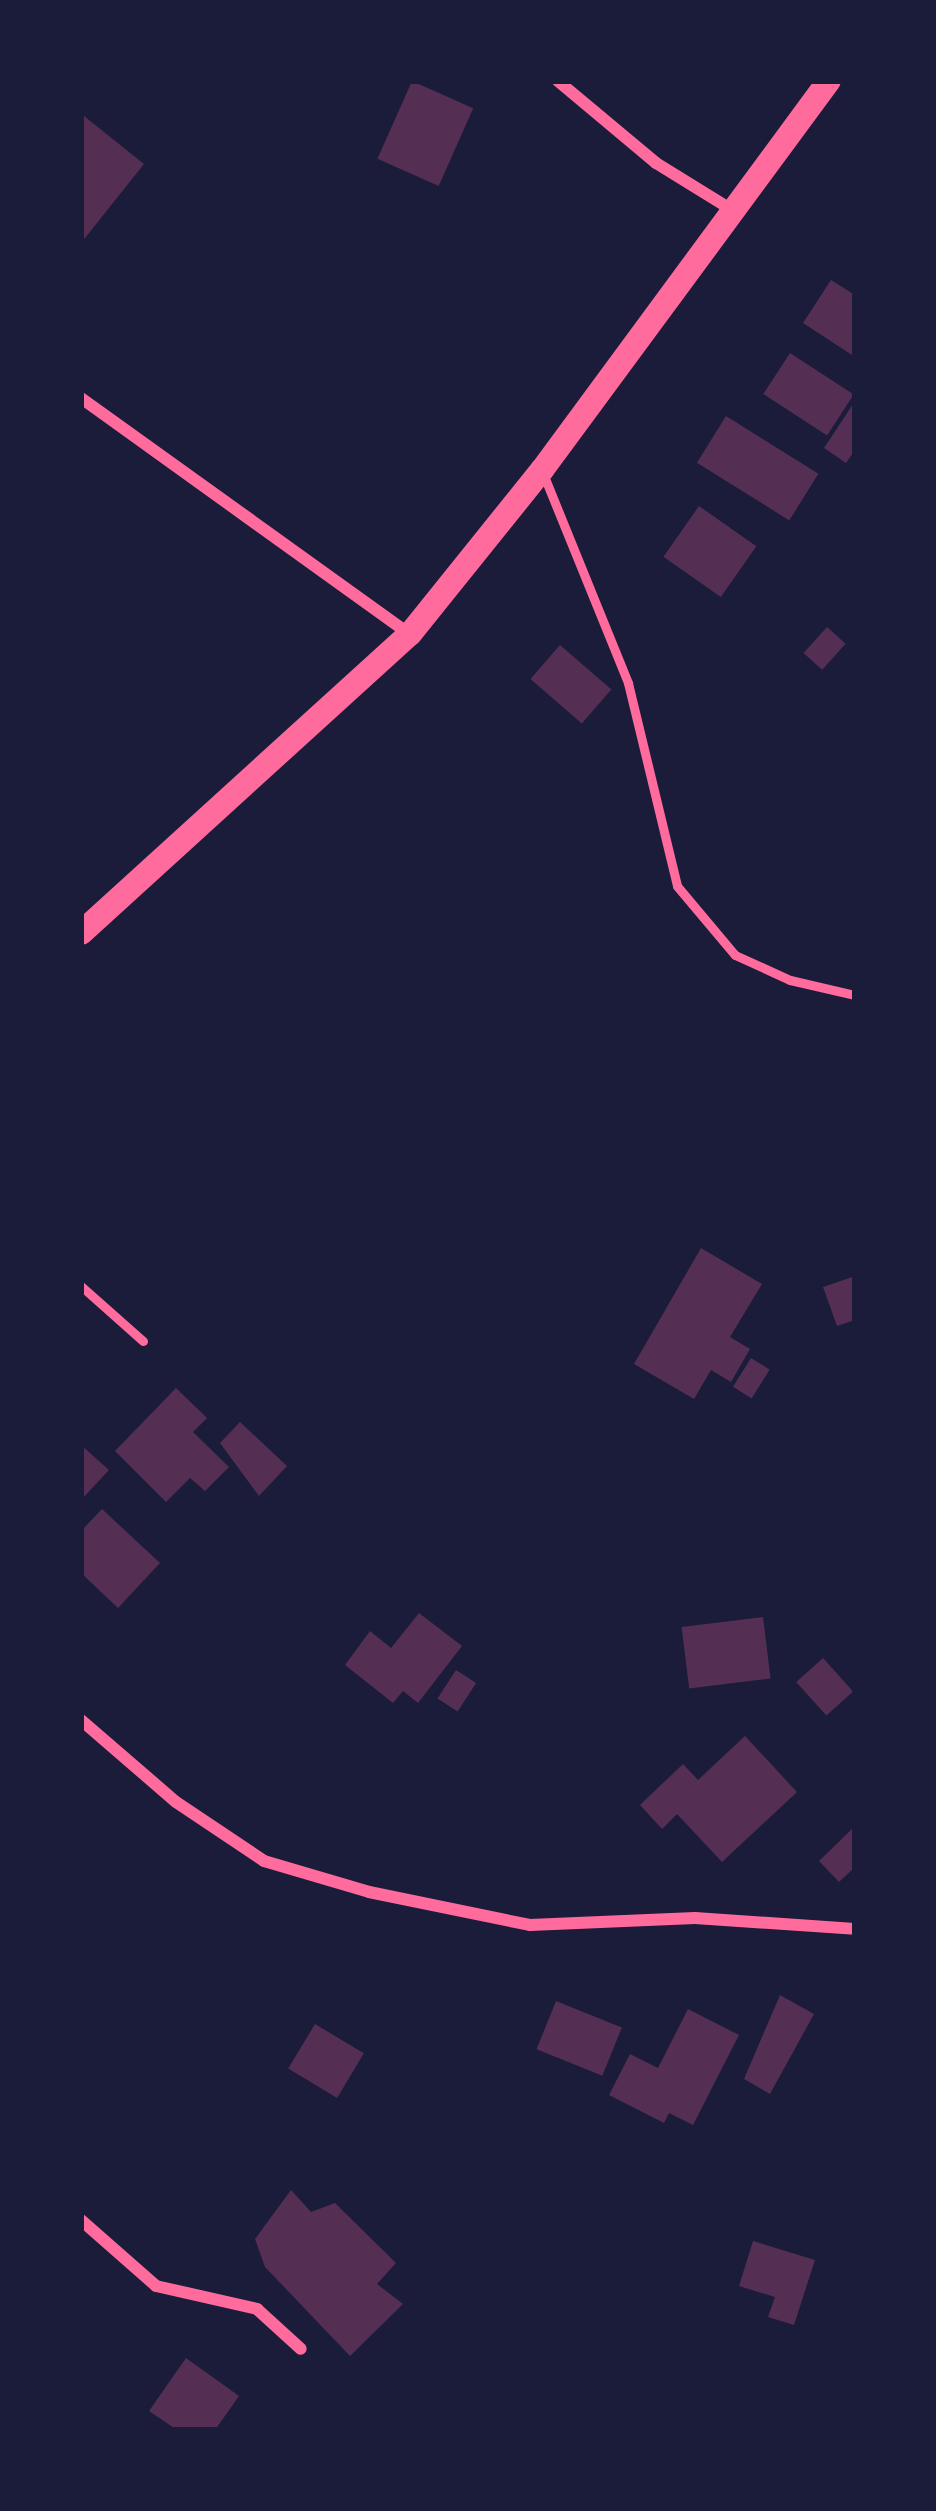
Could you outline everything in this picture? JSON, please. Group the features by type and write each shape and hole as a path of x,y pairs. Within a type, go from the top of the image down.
{"main road":[{"path":"81,933 410,634 542,470 829,81"}],"street":[{"path":"558,81 656,163 734,211"},
{"path":"81,398 410,634"},
{"path":"81,1720 176,1802 264,1861 369,1892 530,1925 695,1918 855,1929"},
{"path":"81,2220 156,2286 257,2309 301,2350"}],"lane":[{"path":"542,470 628,683 677,886 735,955 790,980 855,995"},
{"path":"81,1286 143,1341"}],"building":[{"path":"412,81 473,108 439,186 377,159"},
{"path":"84,116 144,164 81,243 81,120"},
{"path":"831,280 855,295 855,357 803,323"},
{"path":"790,353 854,394 827,435 763,394"},
{"path":"855,401 855,450 846,463 824,448"},
{"path":"726,416 818,474 789,520 697,463"},
{"path":"699,506 756,546 721,597 663,557"},
{"path":"827,627 846,644 822,670 804,653"},
{"path":"560,645 611,690 582,724 530,679"},
{"path":"701,1248 762,1284 730,1337 750,1349 731,1382 711,1370 694,1399 634,1364"},
{"path":"855,1276 855,1320 837,1326 823,1287"},
{"path":"751,1358 770,1370 752,1398 733,1387"},
{"path":"176,1388 207,1418 193,1432 229,1467 205,1491 190,1478 166,1502 115,1451"},
{"path":"240,1422 287,1466 259,1496 220,1443"},
{"path":"81,1445 109,1470 81,1500"},
{"path":"102,1509 160,1563 118,1608 81,1573 81,1531"},
{"path":"419,1613 462,1646 418,1703 403,1691 393,1703 345,1665 370,1631 391,1648"},
{"path":"763,1617 771,1679 689,1689 682,1627"},
{"path":"823,1658 853,1691 826,1716 796,1682"},
{"path":"456,1670 476,1683 458,1712 437,1699"},
{"path":"745,1736 797,1792 722,1862 677,1814 662,1829 640,1805 683,1764 698,1780"},
{"path":"855,1826 855,1867 839,1882 819,1861"},
{"path":"780,1995 814,2014 770,2094 744,2079"},
{"path":"556,2001 622,2028 602,2076 537,2049"},
{"path":"688,2009 739,2035 693,2125 669,2113 664,2123 609,2095 630,2054 658,2068"},
{"path":"315,2024 364,2053 337,2098 288,2069"},
{"path":"291,2190 311,2212 335,2203 396,2263 377,2284 403,2304 350,2356 265,2267 255,2239"},
{"path":"753,2241 815,2260 794,2325 768,2317 775,2297 739,2286"},
{"path":"186,2358 239,2396 215,2430 177,2430 149,2411"}]}
